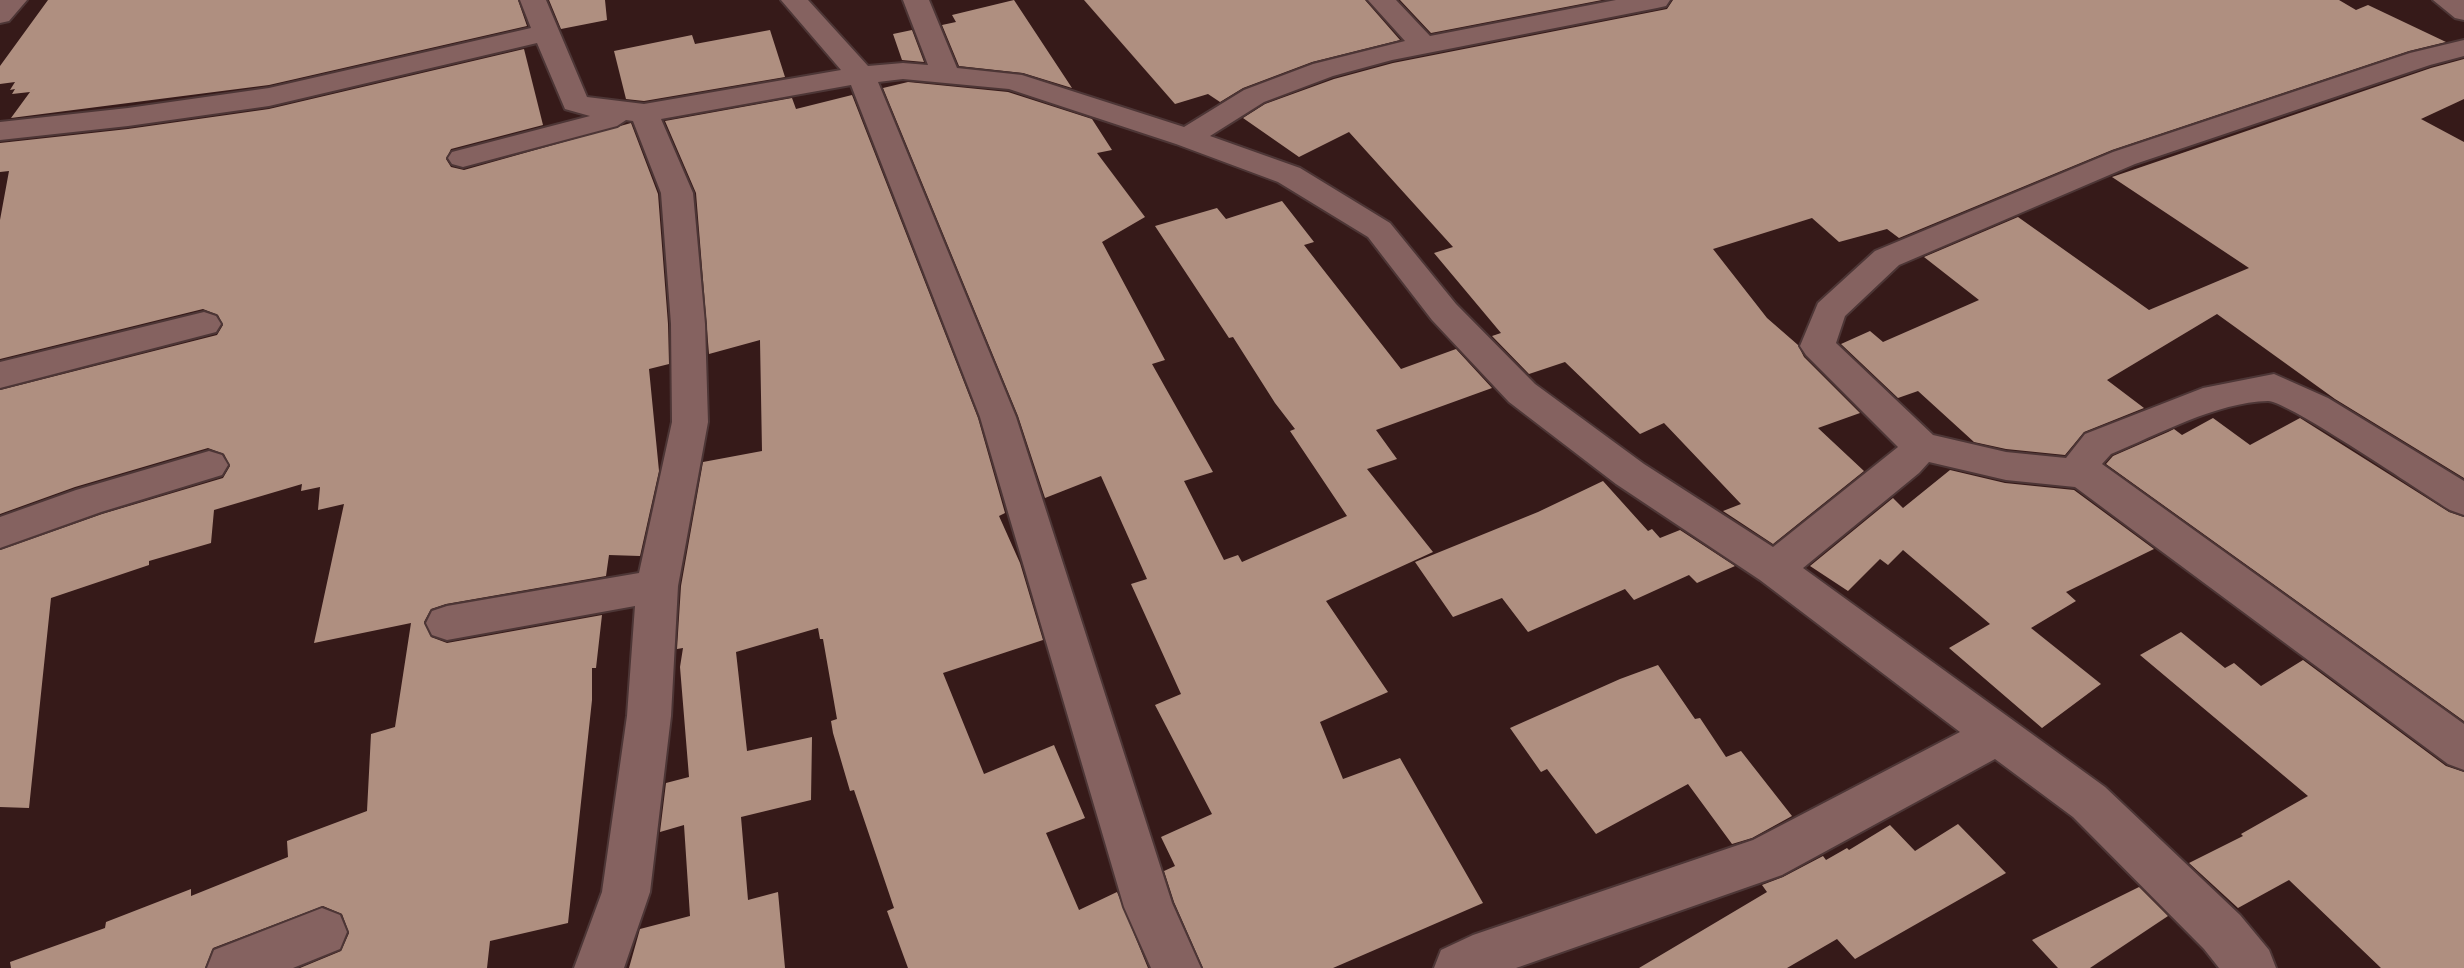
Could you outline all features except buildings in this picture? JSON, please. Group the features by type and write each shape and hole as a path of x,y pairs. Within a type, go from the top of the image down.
{"street":[{"path":"0,15 14,0"},
{"path":"533,0 575,103 598,109 632,112"},
{"path":"794,0 861,75 998,417 1149,907 1176,968"},
{"path":"916,0 946,75"},
{"path":"1381,0 1424,45"},
{"path":"1187,138 1254,96 1323,70 1424,45 1657,0"},
{"path":"2446,0 2464,12"},
{"path":"0,131 128,117 269,97 546,33"},
{"path":"2464,48 2420,59 2124,158 1887,258 1830,311 1818,346 1921,446 2006,466 2083,473 2464,750"},
{"path":"463,158 632,112 861,75 903,71 1012,81 1187,138 1289,176 1379,230 1444,312 1522,393 1630,474 1774,569 2089,802 2222,932 2252,968"},
{"path":"599,968 626,892 649,716 657,586 690,422 688,324 677,193 632,112"},
{"path":"0,375 204,324"},
{"path":"2083,473 2083,461 2098,444 2216,397 2274,387 2315,407 2464,500"},
{"path":"1774,569 1906,463 1921,446"},
{"path":"0,533 90,500 209,465"},
{"path":"447,623 657,586"},
{"path":"1459,968 1491,952 1765,859 1999,734"},
{"path":"232,968 322,932"}]}
